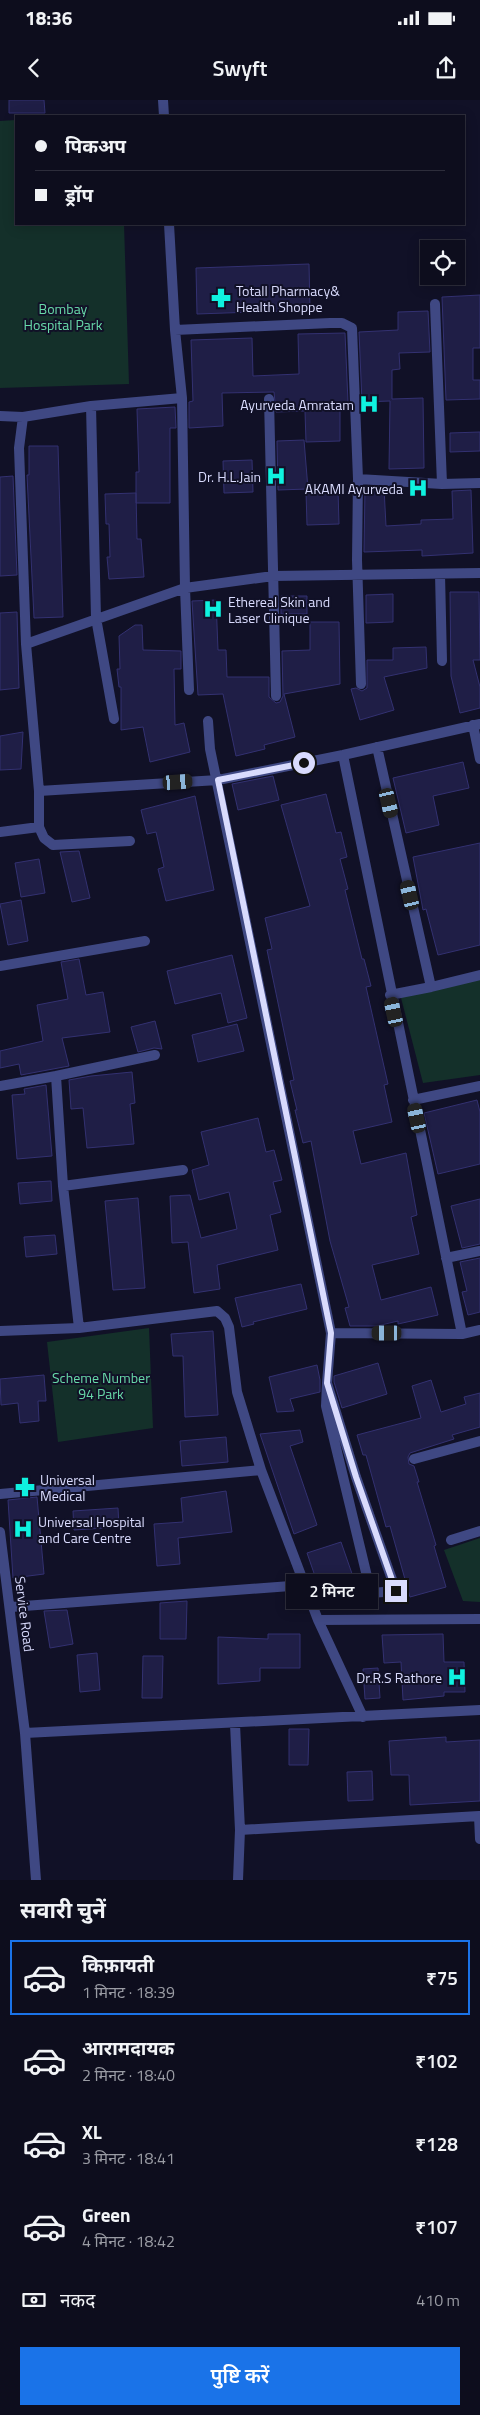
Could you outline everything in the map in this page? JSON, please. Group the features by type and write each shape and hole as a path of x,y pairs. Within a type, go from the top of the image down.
{"street":[{"path":"163,100 164,115"},
{"path":"169,225 175,330 182,398 189,690"},
{"path":"435,304 442,484"},
{"path":"175,330 330,324 342,324 352,328 358,479 357,560 361,684"},
{"path":"0,416 23,417 91,406 182,398"},
{"path":"269,399 276,696"},
{"path":"91,406 96,618 114,719"},
{"path":"23,417 19,448 26,644 39,791 39,827 44,838 53,845 130,841"},
{"path":"358,479 442,484 480,482"},
{"path":"26,644 186,588 273,576 480,573"},
{"path":"440,574 442,661"},
{"path":"208,720 210,749 218,780 331,1333 327,1383 326,1406 371,1593 396,1591 356,1477 327,1383"},
{"path":"39,791 218,780 377,748 477,724 480,759"},
{"path":"377,748 431,987"},
{"path":"343,755 390,994 462,1334"},
{"path":"0,832 39,827"},
{"path":"0,966 145,940"},
{"path":"390,994 431,987 480,975"},
{"path":"0,1086 155,1055"},
{"path":"56,1076 63,1186 79,1328"},
{"path":"413,1100 480,1086"},
{"path":"63,1186 183,1170"},
{"path":"446,1258 480,1251"},
{"path":"0,1331 79,1328 217,1311 225,1318 229,1327 237,1392 260,1470 318,1620 363,1716"},
{"path":"331,1333 462,1334 480,1330"},
{"path":"414,1459 480,1441"},
{"path":"0,1494 260,1470"},
{"path":"451,1540 480,1531"},
{"name":"Service Road","path":"0,1532 11,1607 25,1733 36,1880"},
{"path":"11,1607 304,1585"},
{"path":"318,1620 480,1619"},
{"path":"25,1733 235,1724 480,1710"},
{"path":"235,1724 240,1830 238,1880"},
{"path":"240,1830 479,1816 480,1833"}],"green space":[{"name":"Bombay Hospital Park","path":"15,120 15,225 124,225 129,384 0,388 0,121"},
{"path":"480,978 480,1075 423,1083 400,994"},
{"name":"Scheme Number 94 Park","path":"149,1328 153,1428 58,1442 47,1342"},
{"path":"480,1538 480,1602 463,1601 444,1550"}],"building":[{"path":"9,100 44,100 45,113 9,113"},
{"path":"309,264 310,310 197,314 196,268"},
{"path":"480,295 480,348 473,348 473,380 480,380 480,399 446,400 442,297"},
{"path":"428,311 430,352 399,353 400,369 392,370 392,399 423,398 424,468 389,469 390,401 362,402 359,332 398,330 398,312"},
{"path":"345,333 348,402 340,403 340,441 306,442 305,411 276,412 274,392 222,393 223,426 189,428 189,402 193,401 191,340 252,338 253,376 299,374 298,334"},
{"path":"175,407 176,428 170,428 170,503 136,503 136,472 139,472 137,409"},
{"path":"480,432 480,451 450,452 450,433"},
{"path":"304,440 308,489 278,490 277,441"},
{"path":"29,446 58,446 63,617 34,618 27,475 29,475"},
{"path":"252,460 253,492 224,493 223,461"},
{"path":"13,476 17,575 0,576 0,477"},
{"path":"365,488 384,488 386,526 421,524 421,520 453,519 452,491 471,490 473,553 422,556 422,550 364,552"},
{"path":"338,490 339,524 307,525 306,491"},
{"path":"136,493 137,539 141,539 144,577 109,579 107,557 110,557 109,524 106,524 105,494"},
{"path":"450,592 479,592 480,660 473,660 480,687 480,708 460,713 451,676"},
{"path":"393,594 393,622 366,623 366,595"},
{"path":"281,596 307,596 307,614 281,614"},
{"path":"216,600 218,650 226,650 227,677 269,677 269,697 276,703 280,702 283,696 282,651 310,650 310,622 339,622 340,684 284,694 295,737 264,745 265,749 236,756 223,694 198,695 192,601"},
{"path":"17,612 19,688 0,690 0,613"},
{"path":"135,625 142,625 143,650 181,651 181,669 174,669 175,725 184,723 190,752 150,762 143,727 121,730 121,687 119,687 117,669 120,669 119,636"},
{"path":"426,647 427,668 384,677 394,710 360,720 351,689 356,688 362,691 367,688 367,660 393,660 393,648"},
{"path":"23,732 21,769 0,770 0,736"},
{"path":"463,762 469,788 433,796 439,825 406,833 393,778"},
{"path":"273,776 279,800 238,810 232,784"},
{"path":"326,794 336,833 341,832 347,857 340,859 348,889 345,890 362,959 364,959 371,986 366,987 388,1084 384,1085 392,1122 353,1131 361,1164 406,1153 417,1215 411,1217 419,1254 372,1265 381,1300 431,1287 438,1315 398,1324 398,1321 377,1326 350,1326 345,1308 349,1307 330,1241 311,1141 303,1143 295,1110 297,1110 290,1081 294,1080 267,950 272,949 265,918 310,906 281,805"},
{"path":"195,796 214,890 166,901 158,869 164,867 156,832 147,834 141,810"},
{"path":"480,843 480,945 438,955 426,909 423,910 413,857"},
{"path":"79,851 90,898 72,902 60,852"},
{"path":"39,859 45,893 21,897 15,863"},
{"path":"21,900 28,941 8,945 0,904"},
{"path":"232,955 247,1018 228,1023 221,993 175,1004 167,971"},
{"path":"79,959 86,995 103,992 110,1032 62,1038 69,1066 21,1075 19,1064 0,1068 0,1051 43,1041 37,1005 68,999 61,962"},
{"path":"155,1021 162,1049 154,1048 138,1052 131,1027"},
{"path":"237,1024 244,1051 198,1062 192,1035"},
{"path":"132,1072 135,1103 130,1104 134,1144 87,1148 83,1108 71,1109 69,1080"},
{"path":"46,1085 52,1156 17,1159 12,1095 25,1094 24,1089"},
{"path":"477,1100 480,1112 480,1164 438,1174 424,1113"},
{"path":"258,1118 266,1152 274,1150 282,1180 273,1182 281,1212 270,1215 278,1250 217,1265 220,1289 194,1293 188,1242 172,1243 170,1196 190,1195 201,1238 237,1229 229,1192 199,1200 192,1170 209,1165 201,1132"},
{"path":"51,1181 52,1201 20,1204 18,1183"},
{"path":"138,1198 145,1288 113,1290 105,1201"},
{"path":"480,1199 480,1244 462,1248 451,1206"},
{"path":"55,1235 57,1254 26,1257 24,1237"},
{"path":"480,1258 480,1312 468,1315 462,1292 467,1291 460,1262"},
{"path":"301,1284 307,1309 253,1322 254,1324 242,1327 235,1298"},
{"path":"213,1331 218,1415 185,1417 183,1356 173,1356 171,1334"},
{"path":"378,1363 387,1394 342,1408 334,1376"},
{"path":"317,1365 320,1392 290,1399 294,1411 277,1412 269,1377"},
{"path":"44,1375 46,1401 38,1401 39,1421 20,1423 18,1403 1,1405 0,1379"},
{"path":"431,1380 441,1412 466,1404 464,1397 480,1393 480,1427 452,1435 454,1439 410,1453 408,1457 409,1464 414,1466 419,1482 417,1482 436,1545 434,1546 446,1587 410,1597 390,1526 386,1527 366,1455 363,1455 357,1435 421,1418 412,1386"},
{"path":"300,1430 303,1442 290,1446 317,1525 294,1534 260,1434"},
{"path":"226,1437 228,1462 182,1466 180,1441"},
{"path":"226,1491 232,1532 178,1538 180,1564 157,1566 154,1524 183,1522 181,1498"},
{"path":"37,1497 44,1574 13,1578 8,1500"},
{"path":"118,1508 119,1527 74,1530 73,1511"},
{"path":"341,1542 358,1591 324,1602 307,1553"},
{"path":"187,1601 186,1639 160,1639 160,1603"},
{"path":"67,1610 73,1644 50,1648 44,1611"},
{"path":"268,1634 300,1634 300,1668 260,1668 260,1681 218,1684 218,1637 268,1639"},
{"path":"443,1634 444,1662 464,1662 465,1692 444,1692 444,1696 403,1700 401,1662 384,1663 382,1635"},
{"path":"97,1653 100,1690 80,1692 77,1655"},
{"path":"143,1656 163,1656 162,1698 142,1698"},
{"path":"378,1668 380,1698 365,1699 363,1669"},
{"path":"289,1729 309,1729 308,1765 289,1765"},
{"path":"446,1737 446,1742 480,1740 480,1801 410,1805 409,1775 391,1775 389,1741"},
{"path":"372,1771 373,1800 348,1801 347,1772"}],"place":[{"name":"Totall Pharmacy& Health Shoppe","path":"221,298"},
{"name":"Ayurveda Amratam","path":"369,404"},
{"name":"Dr. H.L.Jain","path":"276,476"},
{"name":"AKAMI Ayurveda","path":"418,488"},
{"name":"Ethereal Skin and Laser Clinique","path":"213,609"},
{"name":"Universal Medical","path":"25,1487"},
{"name":"Universal Hospital and Care Centre","path":"23,1529"},
{"name":"Dr.R.S Rathore","path":"457,1677"}],"route":[{"path":"304,763 218,780 331,1333 327,1383 356,1477 396,1591"}]}
